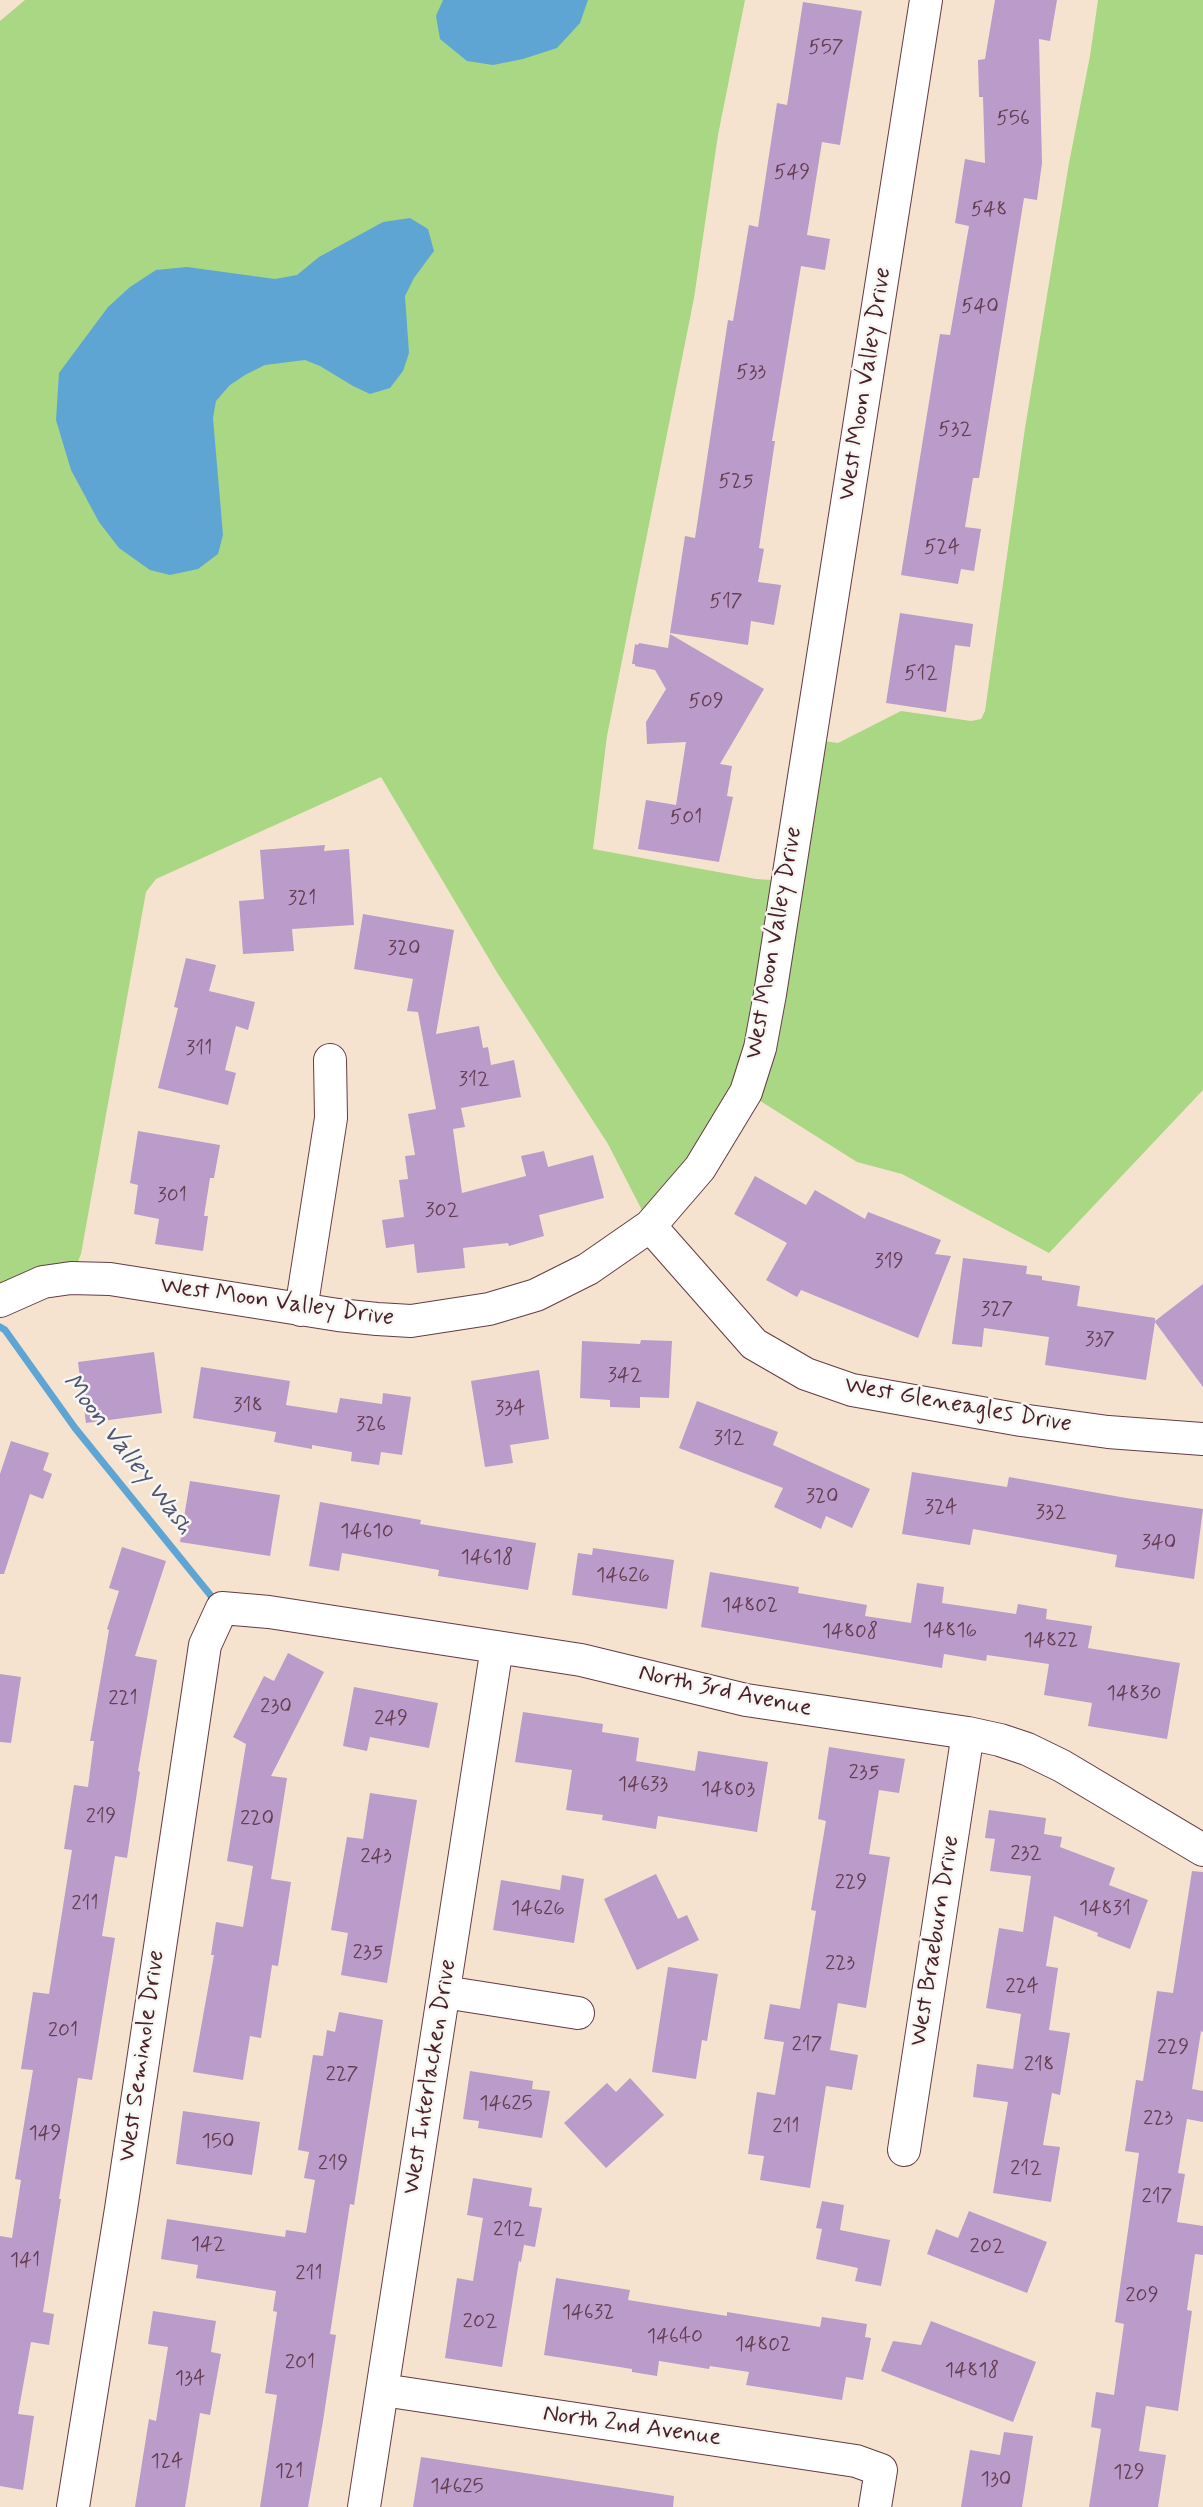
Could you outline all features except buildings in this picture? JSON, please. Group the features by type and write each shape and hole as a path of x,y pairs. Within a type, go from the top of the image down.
{"street":[{"name":"West Moon Valley Drive","path":"0,1301 43,1282 71,1278 110,1279 301,1310 411,1321 489,1309 536,1295 588,1269 650,1226 700,1168 746,1092 760,1048 926,0"},
{"path":"301,1310 331,1118 330,1060"},
{"name":"West Gleneagles Drive","path":"650,1226 754,1344 806,1374 852,1390 1021,1420 1108,1432 1203,1439"},
{"name":"North 3rd Avenue","path":"222,1608 269,1612 581,1660 746,1700 968,1733 1027,1749 1050,1760 1203,1850"},
{"name":"West Seminole Drive","path":"73,2507 121,2209 205,1645 222,1608"},
{"name":"West Interlacken Drive","path":"364,2507 497,1647"},
{"name":"West Braeburn Drive","path":"904,2150 968,1733"},
{"path":"444,1992 578,2012"},
{"name":"North 2nd Avenue","path":"383,2390 856,2461 881,2470 875,2507"}],"green space":[{"path":"25,0 745,0 718,135 694,298 607,736 593,849 756,879 787,881 810,739 838,743 901,711 971,721 981,719 985,711 1025,428 1098,0 1203,0 1203,1090 1049,1253 902,1174 857,1162 746,1092 650,1226 608,1144 498,974 381,777 156,879 146,892 81,1254 71,1278 0,1301 0,21"}],"water":[{"path":"443,0 588,0 580,23 557,48 493,65 467,61 440,39 436,16"},
{"path":"410,218 428,229 434,251 414,278 405,296 409,353 403,371 390,388 370,394 305,360 265,365 245,375 230,385 216,401 213,418 223,535 218,554 198,569 170,575 150,570 119,548 99,522 71,470 56,420 59,373 108,307 130,287 156,270 187,267 275,279 297,275 319,257 383,222"}],"waterway":[{"name":"Moon Valley Wash","path":"0,1327 5,1330 75,1428 216,1602"}]}
